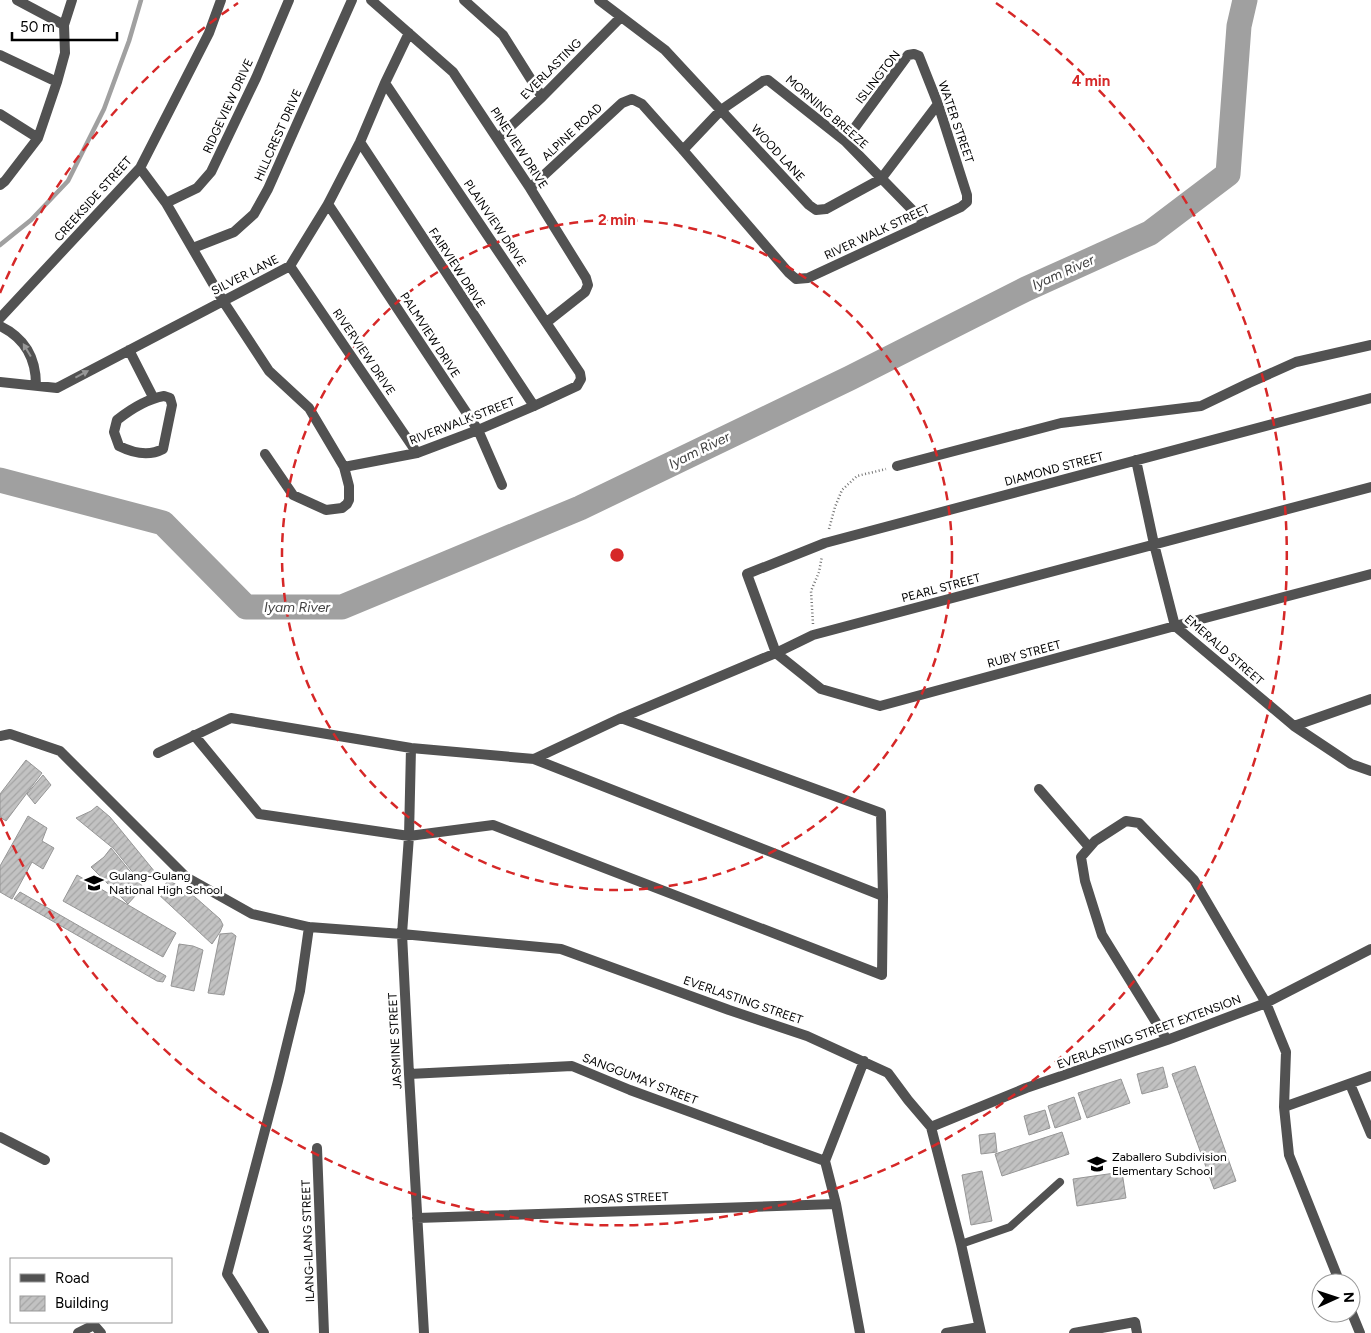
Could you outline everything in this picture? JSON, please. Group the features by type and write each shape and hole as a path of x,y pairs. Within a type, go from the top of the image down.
{"street":[{"path":"17,0 64,25"},
{"path":"2,182 38,138 65,53 64,25 72,0"},
{"name":"CREEKSIDE STREET","path":"0,318 140,168 209,33 221,0"},
{"name":"RIDGEVIEW DRIVE","path":"166,202 197,188 211,172 256,78 289,0"},
{"name":"HILLCREST DRIVE","path":"193,248 234,232 254,214 268,189 352,0"},
{"name":"PINEVIEW DRIVE","path":"371,0 453,72 498,138 586,278 588,285 585,292 547,322"},
{"path":"464,0 503,34 542,97"},
{"name":"WOOD LANE","path":"598,0 665,50 809,205 816,210 826,209 881,179 938,104"},
{"name":"EVERLASTING","path":"498,138 542,97 621,17"},
{"name":"SILVER LANE","path":"0,382 57,388 290,266 328,204 360,142 409,33"},
{"name":"WATER STREET","path":"914,54 919,56 938,104 967,195 967,202"},
{"name":"ISLINGTON","path":"845,141 908,56 914,54"},
{"path":"0,55 57,82"},
{"name":"MORNING BREEZE","path":"683,150 721,110 763,81 768,80 845,141 925,223"},
{"name":"PLAINVIEW DRIVE","path":"385,83 547,322 580,373 581,379"},
{"name":"ALPINE ROAD","path":"530,188 622,103 632,99 642,104 683,150"},
{"path":"0,114 38,138"},
{"name":"FAIRVIEW DRIVE","path":"360,142 534,406"},
{"name":"RIVER WALK STREET","path":"683,150 796,279 808,278 961,207 967,202"},
{"path":"140,168 166,202 222,301 269,371 309,408 344,467 349,486 349,500 347,504 342,508 326,510 293,495 265,454"},
{"name":"PALMVIEW DRIVE","path":"328,204 478,430 502,485"},
{"name":"RIVERVIEW DRIVE","path":"290,266 417,453"},
{"path":"0,326 10,332 29,352 35,368 36,386"},
{"path":"897,466 1061,423 1201,406 1296,362 1371,345"},
{"path":"129,350 153,398"},
{"name":"RIVERWALK STREET","path":"344,467 417,453 534,406 578,386 581,379"},
{"path":"164,396 170,398 172,405 163,449 155,453 132,453 119,446 114,432 116,420 153,398 164,396"},
{"name":"DIAMOND STREET","path":"776,653 747,574 825,543 1371,398"},
{"name":"EMERALD STREET","path":"1136,460 1154,544 1175,626 1294,726 1351,764 1371,771"},
{"name":"PEARL STREET","path":"534,759 621,718 776,653 813,635 1371,487"},
{"name":"RUBY STREET","path":"776,653 821,689 880,706 1371,574"},
{"path":"1294,726 1371,699"},
{"path":"158,753 231,718 412,748 534,759 883,896"},
{"path":"194,735 259,814 409,836 493,825 882,975 881,813 621,718"},
{"name":"EVERLASTING STREET","path":"0,736 10,734 60,752 186,877 252,914 309,927 561,949 807,1036 888,1073 931,1127 961,1244 980,1330"},
{"name":"JASMINE STREET","path":"412,748 409,836 402,934 424,1333"},
{"path":"1039,789 1089,847"},
{"path":"1167,1040 1102,935 1085,881 1081,857 1095,841 1126,821 1139,823 1194,880 1266,1003 1286,1052 1284,1107 1289,1155 1336,1273"},
{"path":"264,1333 227,1274 298,1000 309,927"},
{"name":"EVERLASTING STREET EXTENSION","path":"931,1127 1026,1088 1167,1040 1266,1003 1371,949"},
{"path":"860,1333 836,1204 825,1161 864,1061"},
{"name":"SANGGUMAY STREET","path":"409,1074 572,1066 630,1090 825,1161"},
{"path":"1284,1107 1371,1076"},
{"path":"1350,1084 1371,1134"},
{"path":"0,1136 44,1160"},
{"name":"ILANG-ILANG STREET","path":"317,1148 324,1333"},
{"name":"ROSAS STREET","path":"417,1218 836,1204"},
{"path":"1074,1333 1135,1322 1137,1333"},
{"path":"78,1333 94,1325 101,1333"},
{"path":"946,1333 980,1330"}],"lane":[{"path":"961,1244 1010,1227 1060,1182"}],"path":[{"path":"813,635 811,590 819,572 835,507 842,490 857,476 897,466"}],"building":[{"path":"26,760 42,773 6,821 0,817 0,794"},
{"path":"43,775 51,785 35,804 27,794"},
{"path":"97,806 110,817 155,872 145,884 139,880 114,849 76,818"},
{"path":"28,816 47,828 42,841 54,848 43,869 32,862 12,899 0,892 0,866"},
{"path":"111,848 143,887 128,904 91,867 104,857"},
{"path":"77,875 176,933 163,957 63,901"},
{"path":"169,880 195,897 220,919 223,925 212,944 157,893"},
{"path":"20,892 166,976 163,982 157,981 14,899"},
{"path":"232,933 236,936 224,995 208,993 220,934"},
{"path":"179,944 203,950 194,991 171,986"},
{"path":"1195,1066 1236,1181 1214,1189 1172,1074"},
{"path":"1163,1067 1168,1087 1142,1094 1137,1074"},
{"path":"1121,1079 1130,1103 1087,1118 1078,1093"},
{"path":"1074,1097 1081,1119 1055,1128 1048,1106"},
{"path":"1045,1110 1050,1128 1029,1135 1024,1116"},
{"path":"1062,1132 1069,1154 1002,1176 995,1154"},
{"path":"995,1133 997,1152 981,1154 979,1135"},
{"path":"982,1171 992,1221 971,1225 962,1175"},
{"path":"1122,1172 1126,1198 1077,1206 1073,1179"}],"waterway":[{"path":"0,245 31,220 68,181 104,109 129,41 141,0"},
{"name":"Iyam River","path":"0,480 163,523 246,607 342,607 580,508 850,378 1026,289 1150,233 1228,174 1239,26 1245,0"}],"place":[{"name":"Gulang-Gulang National High School","path":"94,883"},
{"name":"Zaballero Subdivision Elementary School","path":"1097,1164"}]}
